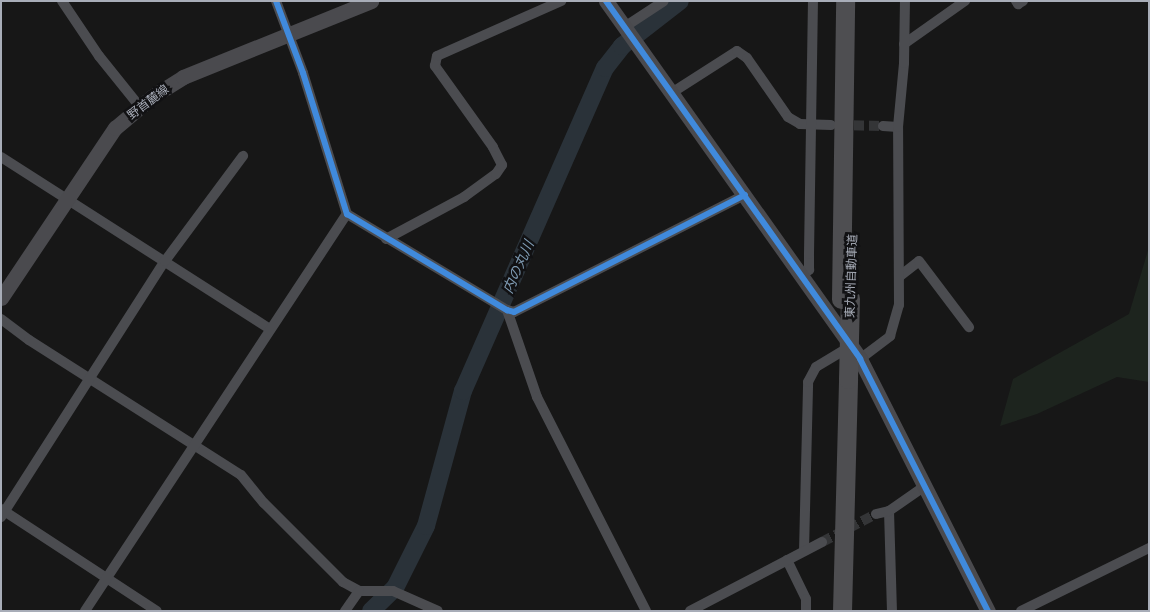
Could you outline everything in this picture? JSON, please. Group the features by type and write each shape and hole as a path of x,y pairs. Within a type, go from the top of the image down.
{"highway":[{"name":"東九州自動車道","path":"845,1 846,299"},
{"name":"東九州自動車道","path":"842,611 844,379 856,1"},
{"name":"東九州自動車道","path":"834,611 844,379"}],"street":[{"path":"62,1 98,56 140,107"},
{"path":"276,1 287,36 303,73 347,214 507,310 514,312 745,195"},
{"name":"野首麓線","path":"1,298 115,128 140,107 183,77 371,1"},
{"path":"386,239 464,197 496,174 502,165 493,147 435,66 437,56 561,1"},
{"path":"606,1 626,26 852,346 988,611"},
{"path":"626,26 664,1"},
{"path":"802,275 809,270 813,1"},
{"path":"860,359 880,346 896,325 900,276 898,127 905,1"},
{"path":"904,44 966,1"},
{"path":"1016,1 1018,4 1023,1"},
{"path":"673,92 737,51 747,58 788,117 800,124 831,125"},
{"path":"883,126 898,127"},
{"path":"157,611 2,512 165,262 243,156"},
{"path":"1,157 270,329"},
{"path":"85,611 347,214"},
{"path":"900,276 919,261 969,327"},
{"path":"507,310 537,397 646,611"},
{"path":"1,319 241,475 264,503 343,582 359,591 393,591 438,611"},
{"path":"804,551 808,382 816,367 852,346"},
{"path":"876,514 889,511 925,486"},
{"path":"889,511 892,611"},
{"path":"690,611 822,542"},
{"path":"1021,611 1149,548"},
{"path":"786,560 806,599 806,611"},
{"path":"344,611 359,591"}],"shaded area":[{"path":"1149,247 1149,382 1117,377 1037,414 1000,426 1013,379 1129,314"}],"waterway":[{"name":"内の丸川","path":"371,611 395,588 426,526 463,391 605,68 622,46 680,1"}],"tunnel":[{"path":"839,125 883,126"},
{"path":"822,542 876,514"}],"cycle path":[{"path":"276,1 303,73 347,214 507,310 514,312 745,195"},
{"path":"606,1 860,359 988,611"}]}
